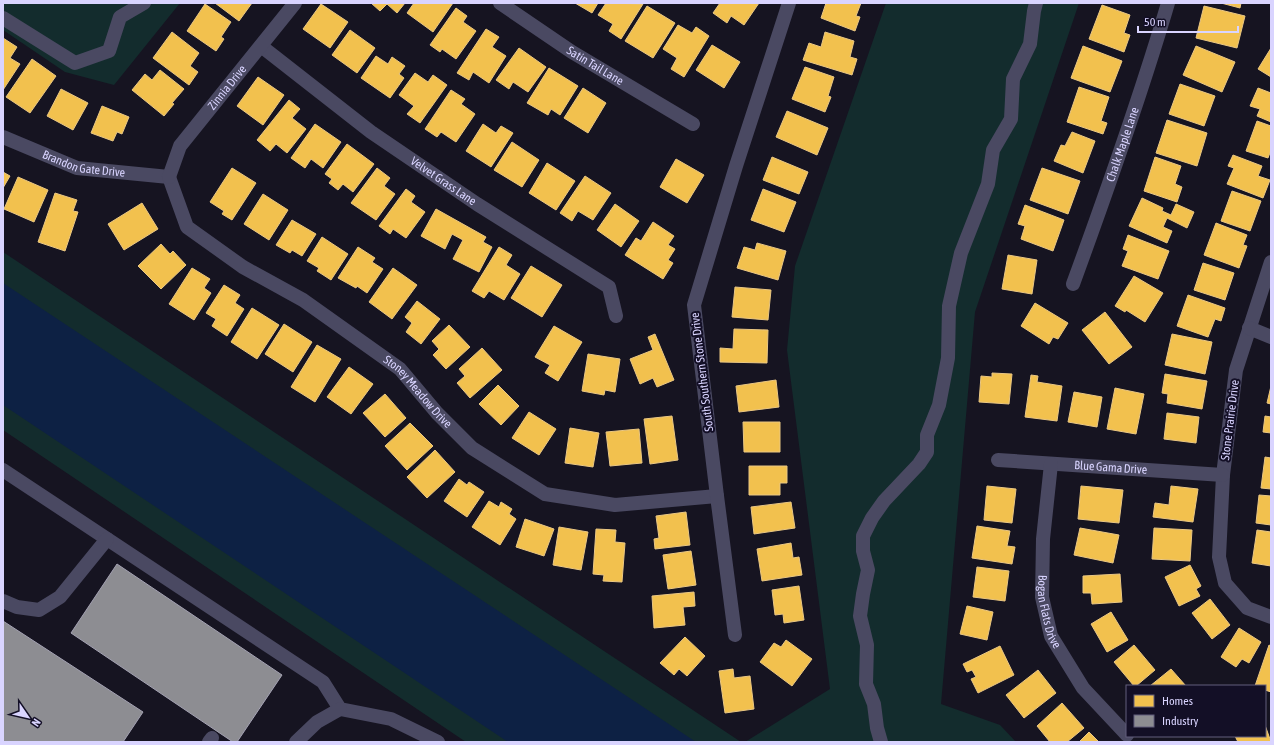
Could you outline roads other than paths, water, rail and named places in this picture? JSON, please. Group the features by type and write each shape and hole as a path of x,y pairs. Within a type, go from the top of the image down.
{"street":[{"path":"3,18 75,63 108,51 120,17 144,3"},
{"name":"Zinnia Drive","path":"169,177 180,146 295,3"},
{"name":"Satin Tail Lane","path":"500,3 572,52 693,124"},
{"name":"South Southern Stone Drive","path":"735,635 694,305 736,166 789,3"},
{"path":"881,742 877,728 874,704 866,684 867,645 860,616 868,570 863,551 863,536 872,518 884,501 919,464 927,452 927,435 939,405 948,358 949,306 961,253 988,184 993,150 1011,119 1013,79 1030,44 1036,3"},
{"name":"Chalk Maple Lane","path":"1072,284 1109,186 1168,3"},
{"name":"Velvet Grass Lane","path":"261,46 371,132 477,204 609,287 616,316"},
{"name":"Brandon Gate Drive","path":"3,137 77,168 169,177"},
{"name":"Stoney Meadow Drive","path":"169,177 187,227 243,267 303,300 400,369 437,413 472,448 545,494 615,504 717,496"},
{"name":"Stone Prairie Drive","path":"1271,262 1236,370 1223,475 1219,557 1226,583 1247,608 1271,617"},
{"path":"1249,328 1271,337"},
{"name":"Blue Gama Drive","path":"998,460 1223,475"},
{"name":"Bogan Flats Drive","path":"1051,464 1043,539 1042,597 1051,636 1084,688 1126,735"},
{"path":"3,470 323,682 340,709"},
{"path":"3,601 17,607 39,610 60,597 107,539"},
{"path":"296,742 317,722 340,709 391,719 438,742"}],"water":[{"path":"3,283 696,742 508,742 3,405"}]}
